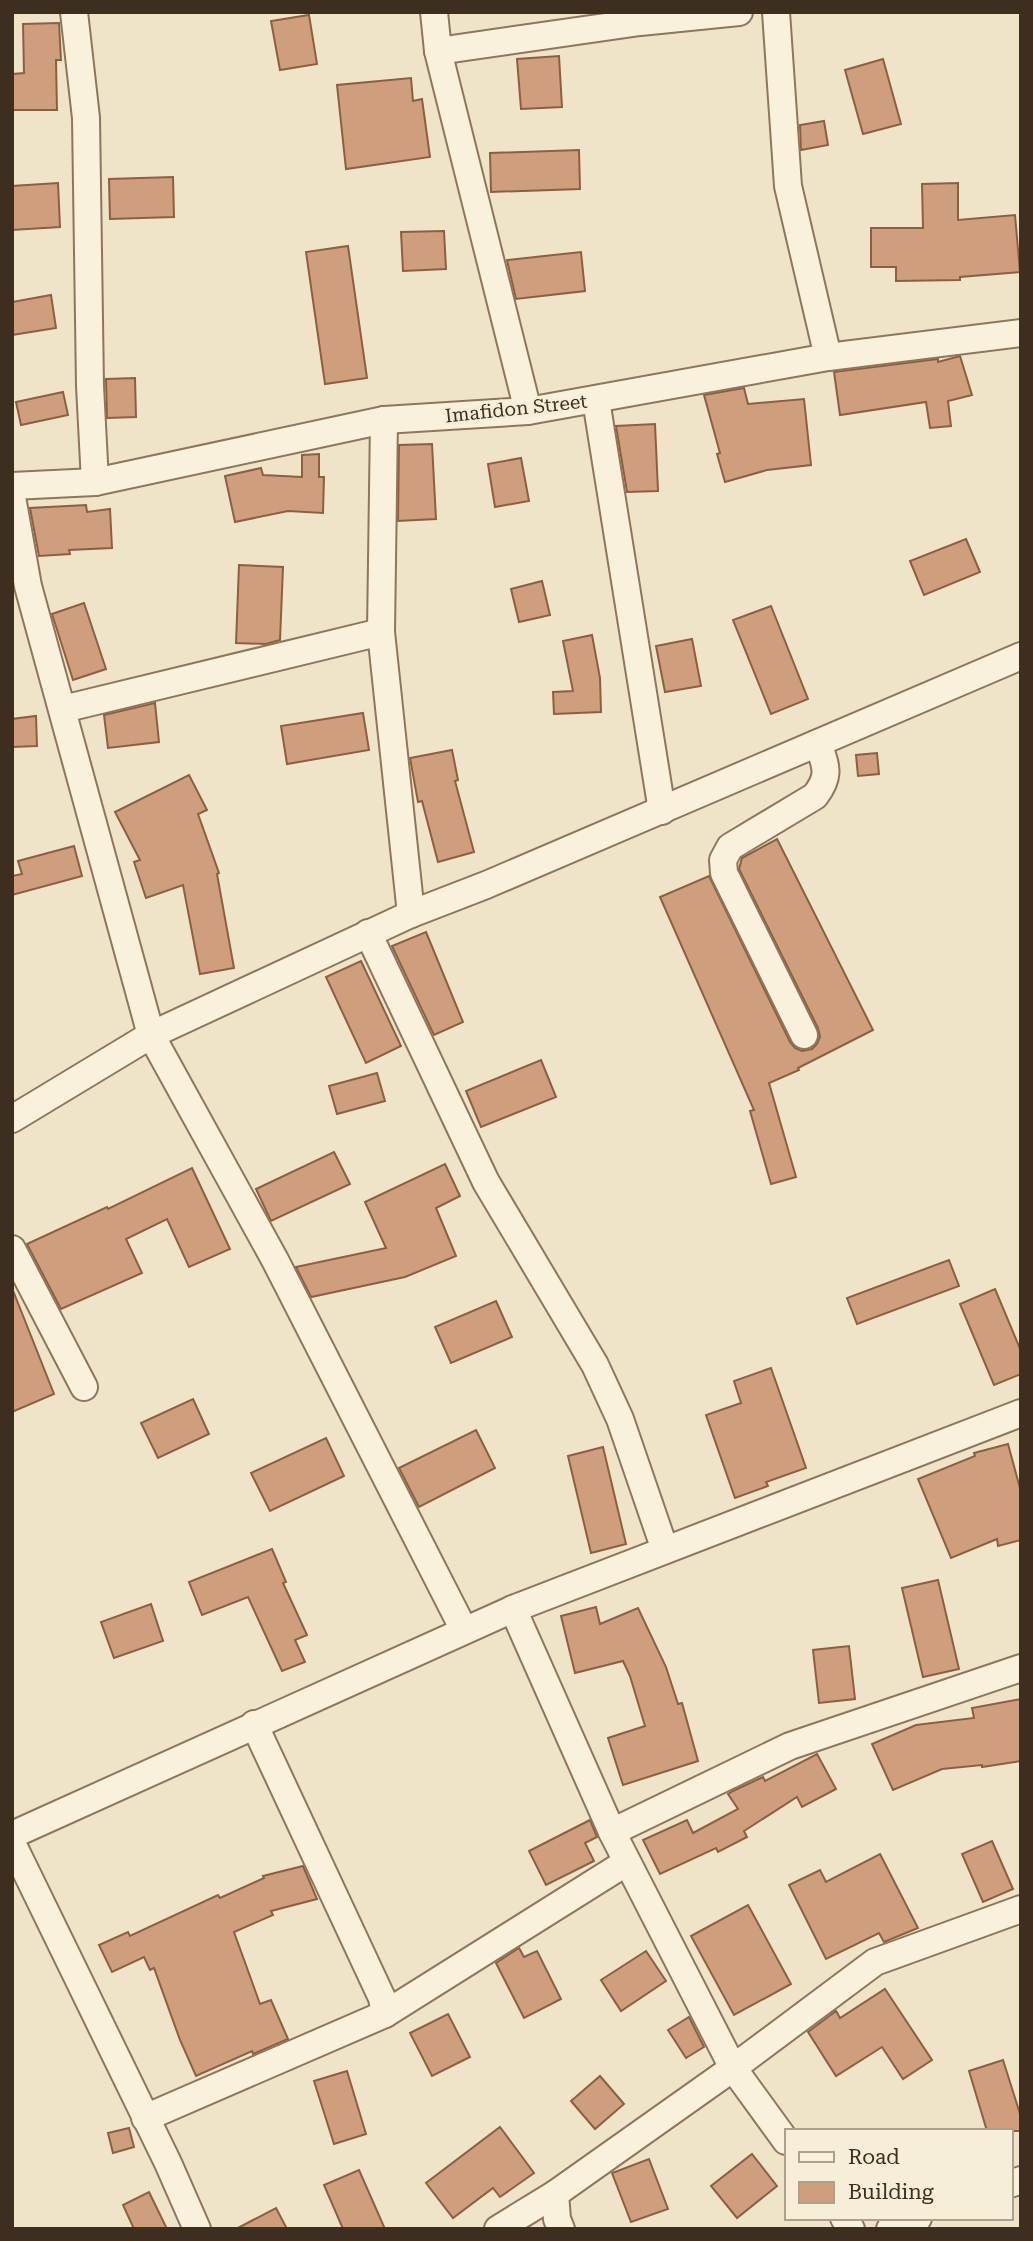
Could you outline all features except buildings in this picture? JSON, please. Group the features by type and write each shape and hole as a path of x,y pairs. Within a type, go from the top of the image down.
{"street":[{"path":"74,12 86,118 90,386 95,482"},
{"path":"434,12 438,51 528,411"},
{"path":"438,51 640,22 739,12"},
{"path":"776,12 788,186 828,357"},
{"name":"Imafidon Street","path":"12,486 95,482 384,420 528,411 828,357 1021,333"},
{"path":"596,400 662,811"},
{"path":"384,420 381,632 411,914"},
{"path":"12,496 28,586 151,1035 275,1260 464,1630"},
{"path":"62,709 381,632"},
{"path":"12,1119 151,1035 368,933 662,811 1021,656"},
{"path":"804,1035 724,873 723,860 730,847 815,796 824,784 827,770 818,744"},
{"path":"368,933 486,1182 595,1365 620,1419 664,1550"},
{"path":"12,1250 85,1387"},
{"path":"12,1835 513,1609 1021,1413"},
{"path":"513,1609 627,1862 733,2068 785,2140"},
{"path":"612,1832 790,1746 1021,1668"},
{"path":"254,1724 382,1998 386,2014"},
{"path":"12,1843 197,2229"},
{"path":"145,2118 386,2014 627,1862"},
{"path":"498,2229 555,2194 733,2068 875,1962 1021,1909"},
{"path":"555,2194 557,2219 561,2229"},
{"path":"890,2229 913,2220"}]}
